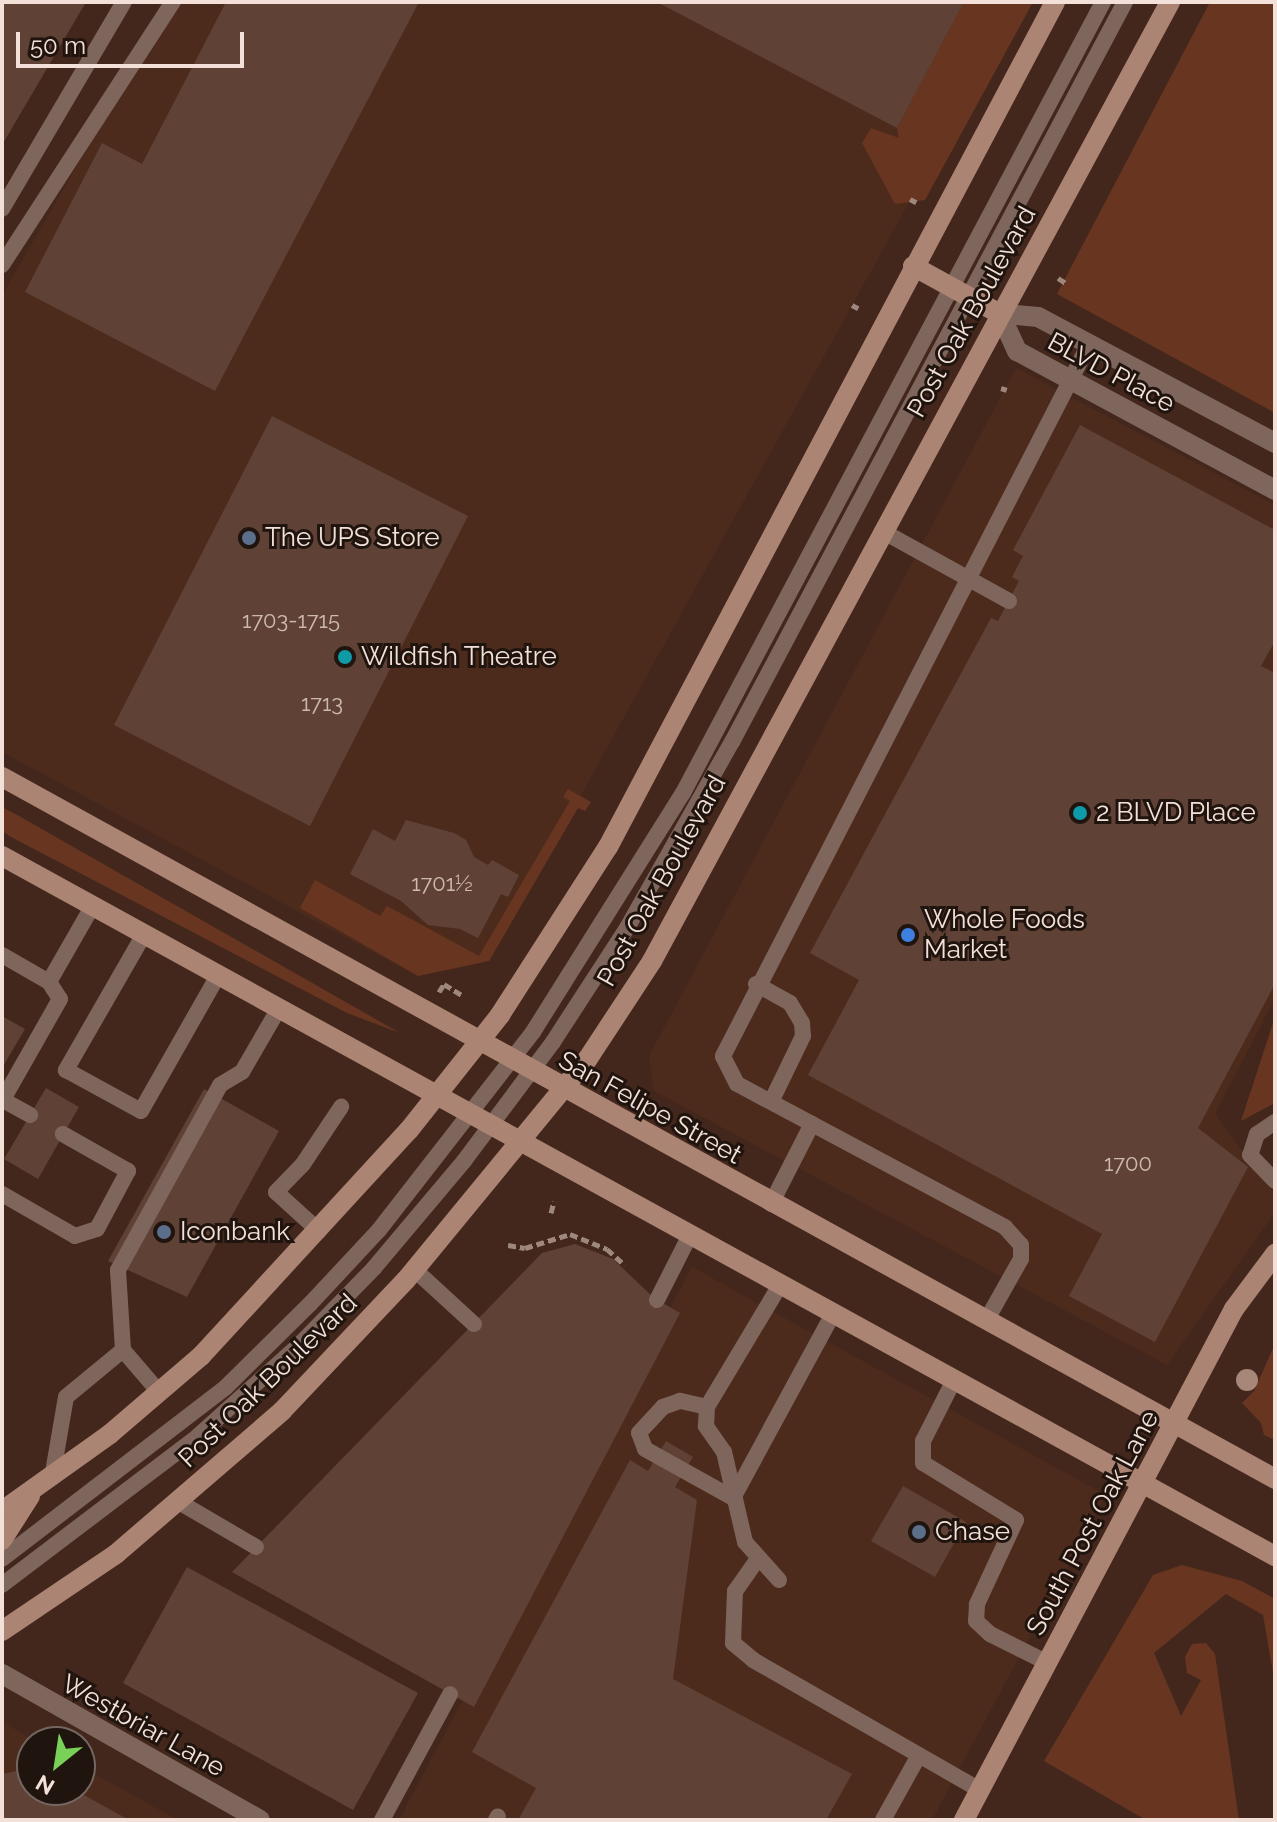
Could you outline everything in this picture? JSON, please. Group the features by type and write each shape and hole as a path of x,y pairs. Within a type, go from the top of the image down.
{"main road":[{"path":"2,1511 52,1478 159,1392 319,1231 478,1043 608,847 1055,2"},
{"name":"Post Oak Boulevard","path":"2,1631 116,1554 282,1411 415,1270 564,1090 652,961 1170,2"},
{"path":"913,266 1000,314"},
{"name":"San Felipe Street","path":"2,777 478,1043 1275,1479"},
{"path":"2,856 217,977 1275,1556"},
{"name":"South Post Oak Lane","path":"964,1820 1145,1483 1234,1309 1275,1254"},
{"path":"2,1540 34,1491"}],"street":[{"name":"BLVD Place","path":"1275,443 1038,317 1000,314 1017,351 1275,490"},
{"name":"Westbriar Lane","path":"2,1674 260,1820"}],"lane":[{"path":"2,209 124,2"},
{"path":"2,265 173,2"},
{"path":"2,1585 198,1436 298,1346 374,1268 531,1072 617,944 717,769 960,292 1103,2"},
{"path":"2,1559 226,1387 379,1230 511,1061 601,931 676,806 960,292 1125,2"},
{"path":"986,1321 1021,1259 1021,1245 1005,1227 737,1084 723,1056 756,984 1089,344"},
{"path":"882,531 1009,601"},
{"path":"49,982 92,907"},
{"path":"143,936 66,1070 141,1111 217,977"},
{"path":"2,955 49,982 60,999 2,1100 30,1115"},
{"path":"756,984 790,1003 802,1023 803,1036 771,1102"},
{"path":"159,1392 123,1350 118,1270 220,1085 242,1072 278,1010"},
{"path":"319,1231 276,1192 303,1164 341,1107"},
{"path":"1275,1122 1257,1134 1250,1155 1275,1181"},
{"path":"771,1204 812,1124"},
{"path":"2,1194 75,1236 97,1229 128,1171 63,1134"},
{"path":"657,1300 690,1235"},
{"path":"415,1270 474,1324"},
{"path":"779,1580 757,1560 745,1542 724,1452 706,1426 707,1407 780,1285"},
{"path":"733,1498 833,1314"},
{"path":"52,1478 66,1397 123,1350"},
{"path":"954,1380 923,1441 923,1463 1016,1520 977,1604 976,1621 990,1634 1048,1663"},
{"path":"707,1407 680,1401 663,1407 639,1433 645,1449 733,1498"},
{"path":"179,1502 256,1547"},
{"path":"757,1560 735,1591 733,1643 753,1660 980,1790"},
{"path":"382,1820 450,1694"},
{"path":"883,1820 919,1755"}],"path":[{"path":"1058,278 1066,283"},
{"path":"444,984 463,996"},
{"path":"542,1205 551,1213 554,1201"},
{"path":"508,1245 525,1248 570,1234 607,1249 625,1265"}],"shaded area":[{"path":"172,2 1020,2 489,961 418,976 2,752 2,295"},
{"path":"964,2 1033,2 925,200 895,204 862,143 871,128 899,138 897,128"},
{"path":"1210,2 1275,2 1275,413 1057,294"},
{"name":"2 BLVD Place","path":"1016,368 1275,505 1275,998 1215,1114 1275,1195 1275,1212 1167,1365 654,1091 649,1056"},
{"path":"568,789 591,802 585,811 578,808 489,961 418,976 300,908 315,880 380,916 387,906 479,956 570,801 563,797"},
{"path":"2,807 400,1033 347,1013 11,837 2,831"},
{"path":"1275,1017 1275,1103 1241,1121"},
{"path":"692,1267 1106,1495 932,1820 399,1820"},
{"path":"1275,1344 1275,1440 1264,1435 1261,1423 1242,1403 1254,1391"},
{"path":"1182,1565 1242,1581 1275,1599 1275,1684 1263,1615 1226,1594 1154,1653 1181,1716 1201,1680 1187,1673 1185,1657 1192,1644 1206,1643 1215,1654 1239,1820 1146,1820 1044,1761 1153,1575"},
{"path":"2,1722 16,1730 16,1806 96,1806 96,1775 178,1820 2,1820"}],"building":[{"path":"2,2 86,2 2,145"},
{"path":"226,2 419,2 215,391 25,292 102,143 142,164"},
{"path":"657,2 964,2 897,128"},
{"path":"272,416 468,516 310,826 114,725"},
{"name":"2 BLVD Place","path":"1080,425 1275,530 1275,641 1261,666 1275,673 1275,984 1198,1128 1248,1167 1155,1342 1069,1296 1102,1234 808,1075 859,980 810,953 991,618 998,621 1019,581 1012,577 1023,556 1013,550"},
{"path":"406,820 454,833 466,840 474,857 488,865 492,860 519,875 508,897 501,894 478,938 460,929 428,925 401,901 350,874 373,829 395,841"},
{"path":"2,1016 25,1029 2,1068"},
{"path":"46,1088 79,1107 38,1179 4,1159"},
{"path":"204,1089 279,1131 187,1297 108,1261"},
{"path":"575,1244 613,1259 654,1298 680,1313 474,1707 232,1572 542,1253"},
{"path":"666,1441 693,1457 675,1487 697,1500 673,1679 852,1774 826,1820 518,1820 536,1788 472,1752 630,1460 648,1471"},
{"name":"Chase","path":"903,1486 966,1522 935,1577 871,1541"},
{"path":"187,1567 418,1693 353,1810 123,1683"},
{"path":"16,1771 16,1806 96,1806 96,1802 129,1820 2,1820 2,1774"}],"place":[{"name":"The UPS Store","path":"249,538"},
{"name":"Wildfish Theatre","path":"345,657"},
{"name":"2 BLVD Place","path":"1080,813"},
{"name":"Whole Foods Market","path":"908,935"},
{"name":"Iconbank","path":"164,1232"},
{"name":"Chase","path":"919,1532"}]}
